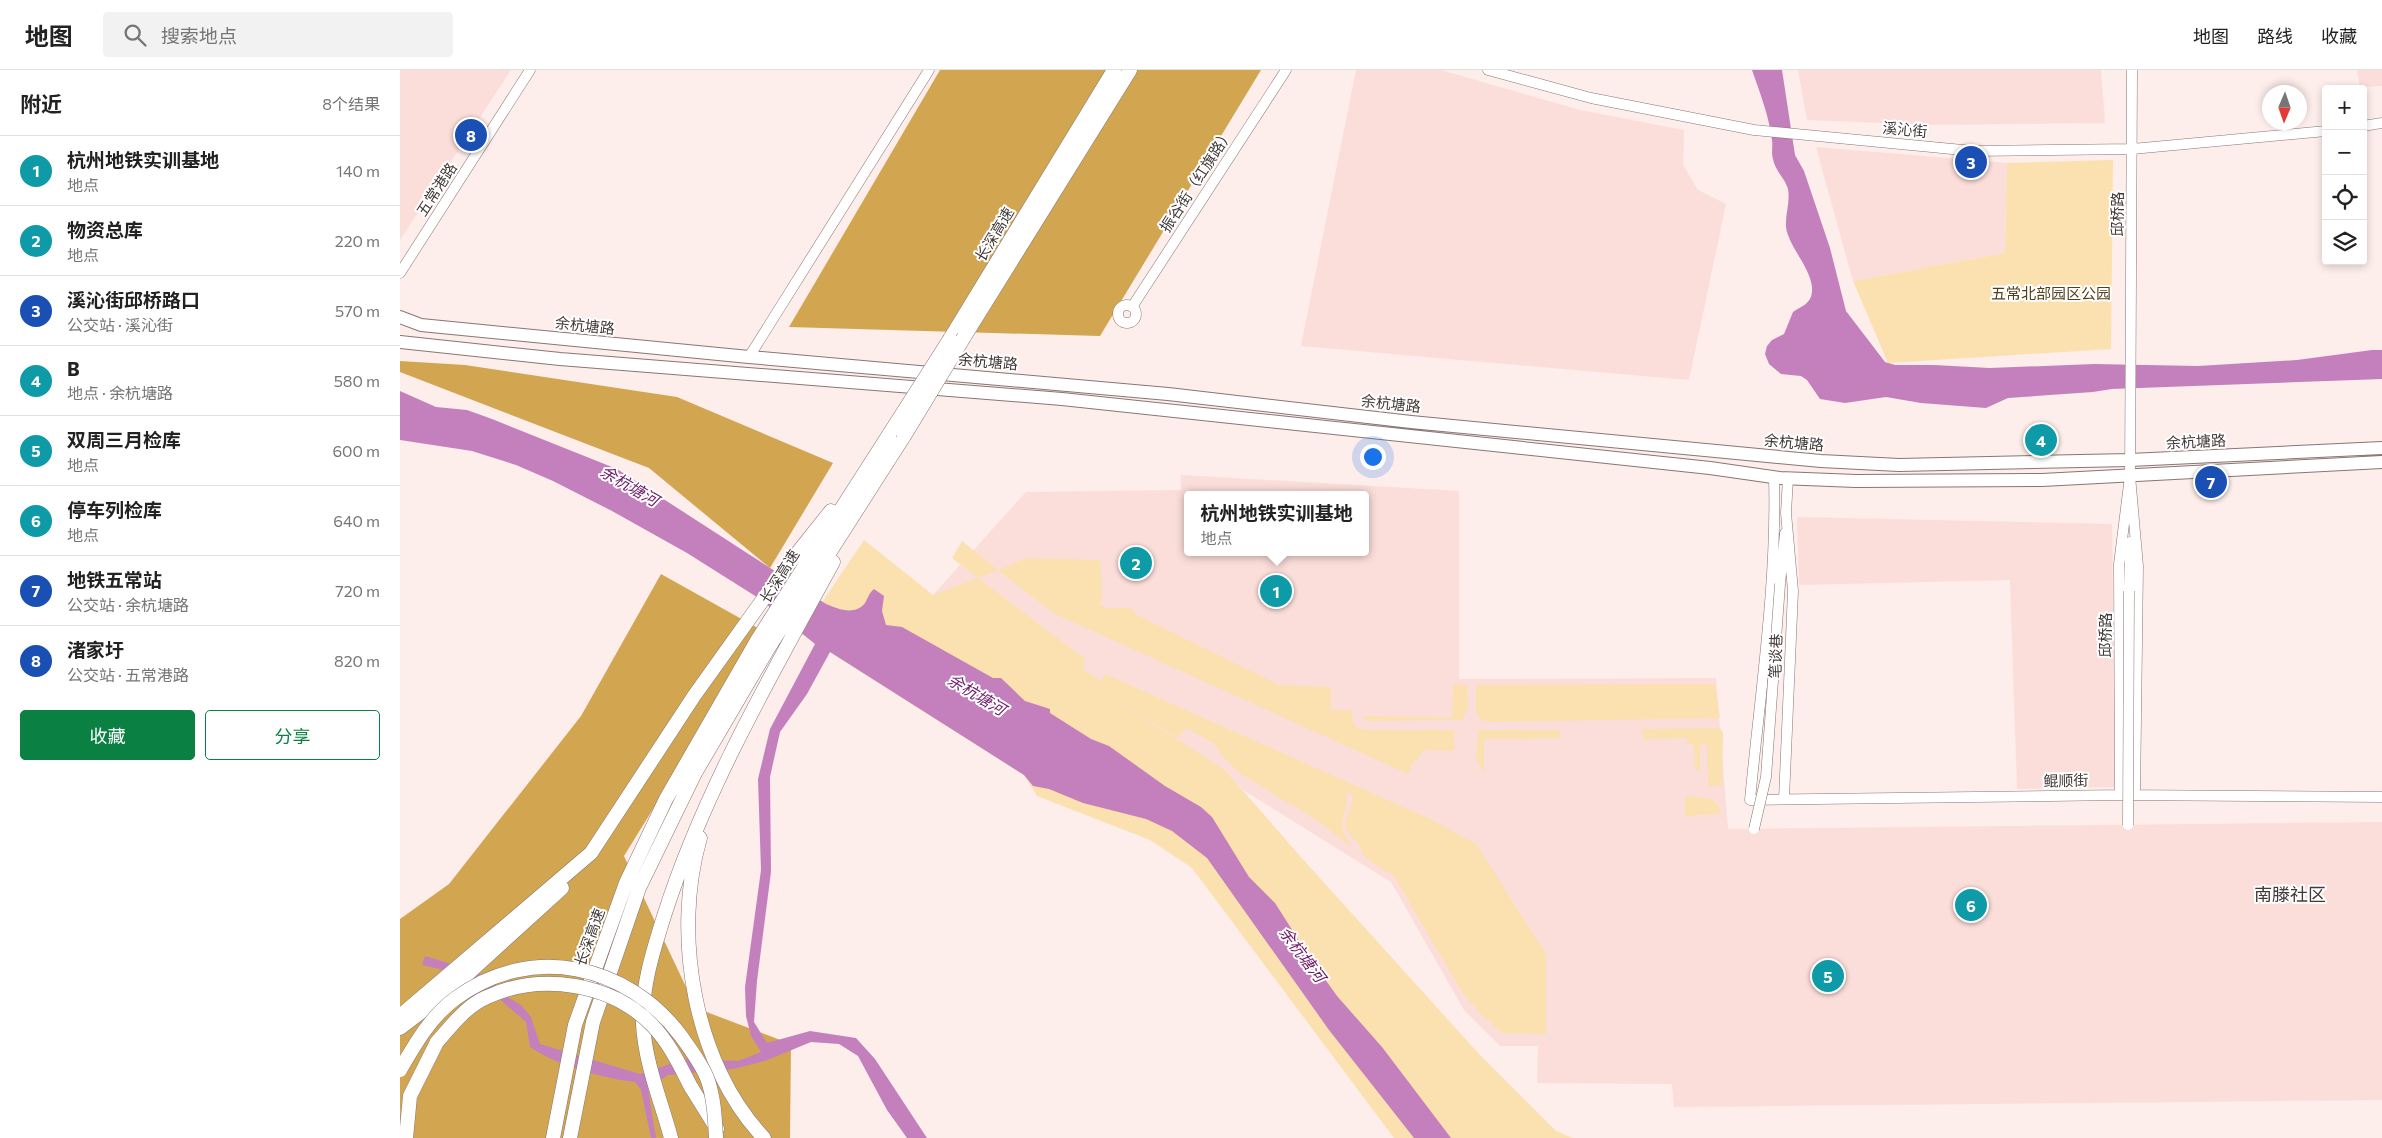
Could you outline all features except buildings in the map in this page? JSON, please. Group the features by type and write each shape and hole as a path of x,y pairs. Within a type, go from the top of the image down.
{"highway":[{"name":"长深高速","path":"897,435 950,339 1114,70"},
{"name":"长深高速","path":"554,1138 575,1025 626,883 666,799 806,575 885,453 964,337 1130,70"},
{"path":"400,1028 451,989 541,909 591,853 694,696 751,616 783,573 885,453"},
{"path":"672,1138 648,1062 643,1024 647,982 664,916 682,860 730,753 814,596 885,453"},
{"name":"长深高速","path":"570,1138 593,1022 639,888 695,773 769,635"},
{"path":"730,753 710,805 695,855 689,904 691,966 696,1008 719,1067 752,1126 764,1138"},
{"path":"400,1016 591,853"},
{"path":"400,1070 430,1023 456,998 490,978 523,969 565,966 601,976 634,990 668,1018 691,1049 707,1078 716,1122 716,1138"},
{"path":"406,1138 410,1096 437,1042 459,1016 486,997 521,985 562,984 594,989 621,1002 652,1025 669,1046 722,1138"}],"main road":[{"name":"余杭塘路","path":"400,316 421,325 749,357 1168,394 1411,422 1821,461 1899,465 2130,460 2382,448"},
{"path":"400,342 570,360 1062,399 1710,468 1788,478 1856,481 2033,480 2382,462"}],"street":[{"name":"五常港路","path":"400,273 530,70"},
{"path":"749,357 929,70"},
{"name":"振谷街（红旗路）","path":"1132,307 1286,70"},
{"name":"溪沁街","path":"1488,70 1591,98 1767,131 1973,151 2132,149 2322,131"},
{"name":"邱桥路","path":"2128,825 2132,70"},
{"path":"2367,125 2382,123"},
{"name":"邱桥路","path":"2120,795 2119,564 2130,476"},
{"name":"邱桥路","path":"2130,476 2138,566 2136,795"},
{"name":"笔谈巷","path":"1774,477 1780,584"},
{"name":"笔谈巷","path":"1754,828 1766,777 1788,478"},
{"name":"笔谈巷","path":"1784,799 1793,591 1786,514"},
{"name":"笔谈巷","path":"1750,800 1775,520"},
{"name":"鲲顺街","path":"1750,800 2120,795 2382,797"}],"shaded area":[{"path":"400,70 511,70 400,240"},
{"path":"940,70 1261,70 1100,336 789,327"},
{"path":"1356,70 1441,70 1580,110 1684,130 1683,165 1698,190 1726,204 1689,380 1301,346"},
{"path":"1798,70 2101,70 2105,123 1934,125 1807,120"},
{"path":"2357,70 2382,70 2382,86 2360,85"},
{"path":"1816,147 2007,163 2005,253 1853,281"},
{"path":"400,361 465,365 677,397 833,463 770,568 649,468 400,372"},
{"path":"1181,475 1459,491 1459,679 1716,678 1728,829 2382,822 2382,1100 1674,1107 1672,1084 1537,1083 1538,1046 1500,1046 1464,1010 1391,882 1243,790 1225,770 933,595 1026,492 1181,490"},
{"path":"1797,517 2112,524 2115,787 2017,789 2010,580 1799,585"},
{"path":"661,574 763,631 624,856 696,1008 791,1044 790,1138 400,1138 400,919 449,884 581,716"}],"green space":[{"name":"五常北部园区公园","path":"2113,160 2111,349 1888,363 1853,281 2005,253 2007,163"},
{"path":"864,540 933,595 978,578 1085,659 1083,669 1101,681 1105,674 1428,818 1476,844 1546,954 1546,1034 1502,1033 1481,1014 1462,992 1394,876 1364,857 1360,846 1346,830 1345,824 1352,803 1352,794 1347,792 1342,826 1347,840 1354,849 1315,819 1241,774 1220,754 1215,744 1186,728 1177,738 1099,690 1225,770 1299,855 1479,1054 1556,1131 1573,1138 1394,1138 1192,868 1150,840 1037,796 1024,775 801,634"},
{"path":"962,541 998,570 978,578 952,558"},
{"path":"1027,558 1100,560 1102,600 1099,604 1107,608 1132,608 1135,614 1279,685 1331,687 1331,710 1352,710 1352,720 1357,728 1365,730 1454,730 1454,751 1424,750 1417,760 1415,759 1408,774 1053,613 998,570"},
{"path":"1453,684 1467,685 1468,708 1462,720 1369,721 1364,719 1363,716 1452,718"},
{"path":"1715,684 1720,718 1489,722 1481,720 1476,711 1476,685"},
{"path":"1642,729 1721,729 1723,733 1722,786 1708,786 1707,744 1700,745 1700,770 1695,770 1694,745 1687,744 1687,738 1643,739"},
{"path":"1478,730 1560,730 1561,738 1484,739 1484,773 1476,758"},
{"path":"1685,796 1712,799 1720,808 1720,814 1685,816"}],"water":[{"path":"1752,70 1782,70 1795,155 1804,171 1830,248 1846,311 1885,362 1895,365 1990,368 2094,364 2198,366 2297,360 2382,350 2382,379 2112,389 2008,398 1986,408 1921,403 1886,397 1845,403 1820,399 1807,380 1801,376 1781,374 1769,364 1765,354 1767,346 1772,340 1784,334 1793,312 1809,300 1812,287 1811,280 1786,229 1788,189 1774,163 1769,122"},
{"name":"余杭塘河","path":"400,391 436,407 467,410 617,469 826,604 846,610 856,609 865,603 874,589 884,596 882,611 886,625 902,627 993,678 1001,678 1025,701 1050,709 1050,713 1091,739 1109,746 1165,786 1201,807 1212,817 1249,877 1275,903 1337,996 1382,1047 1451,1138 1414,1138 1329,1030 1207,858 1172,831 1146,819 1083,803 1049,789 1033,786 1024,775 830,652 807,694 780,732 770,777 771,872 757,981 754,1022 767,1043 810,1031 856,1038 875,1059 927,1138 907,1138 887,1110 858,1056 839,1044 811,1042 765,1061 733,1069 668,1075 648,1089 656,1138 651,1138 641,1090 635,1082 609,1078 581,1070 541,1054 530,1047 526,1022 474,977 422,965 425,956 478,972 509,998 521,1005 531,1017 540,1044 640,1074 685,1059 738,1061 761,1052 751,1036 746,1016 745,987 761,870 758,779 770,729 815,644 760,599 687,553 553,481 516,465 472,451 400,440"}],"place":[{"name":"渚家圩","path":"471,135"},
{"name":"溪沁街邱桥路口","path":"1971,162"},
{"name":"B","path":"2041,440"},
{"name":"地铁五常站","path":"2211,482"},
{"name":"物资总库","path":"1136,563"},
{"name":"杭州地铁实训基地","path":"1276,591"},
{"name":"停车列检库","path":"1971,905"},
{"name":"双周三月检库","path":"1828,976"}],"district":[{"name":"南滕社区","path":"2290,894"}]}
